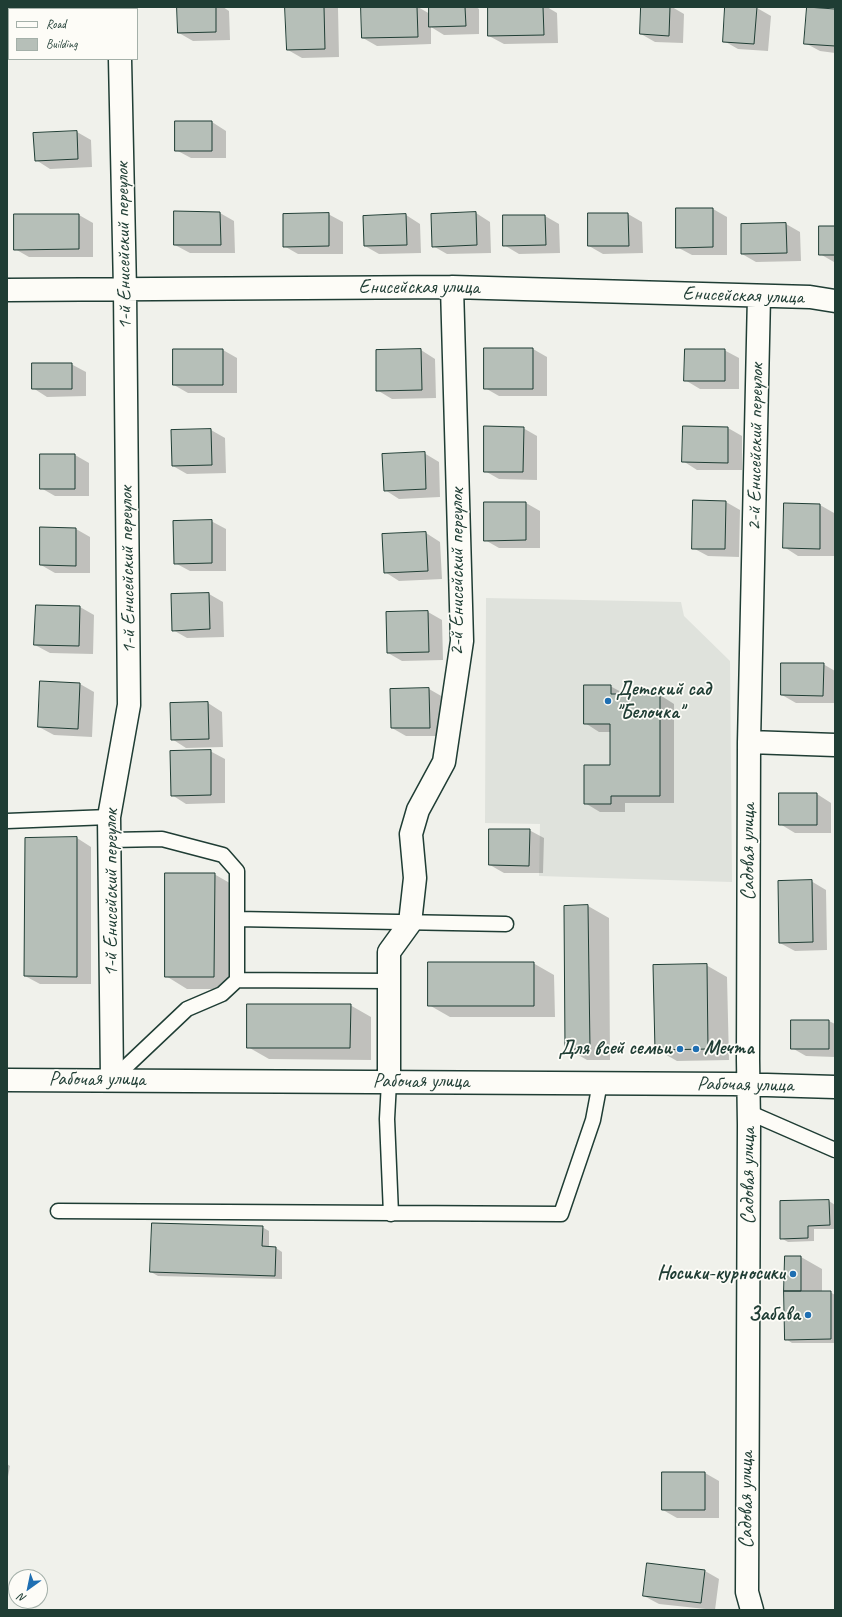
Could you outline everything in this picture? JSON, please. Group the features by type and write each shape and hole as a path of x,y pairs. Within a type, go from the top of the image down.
{"street":[{"name":"1-й Енисейский переулок","path":"112,1080 109,817 129,705 125,290 120,60"},
{"name":"Енисейская улица","path":"7,290 452,287 810,297 834,300"},
{"name":"2-й Енисейский переулок","path":"389,1082 389,952 410,922 415,878 411,834 418,810 444,762 462,641 452,287"},
{"name":"2-й Енисейский переулок","path":"749,742 759,296"},
{"path":"749,742 835,745"},
{"name":"Садовая улица","path":"749,742 748,1112 750,1125 747,1592 752,1610"},
{"name":"Рабочая улица","path":"7,1080 748,1084 835,1087"}],"lane":[{"path":"7,821 109,817"},
{"path":"110,840 162,839 222,855 237,871 237,980"},
{"path":"237,919 506,924"},
{"path":"112,1080 187,1009 222,994 237,980 389,981"},
{"path":"389,1082 387,1119 391,1214"},
{"path":"58,1211 561,1214 593,1120 600,1083"},
{"path":"748,1112 835,1150"}],"shaded area":[{"name":"Детский сад \"Белочка\"","path":"486,598 681,602 684,616 730,661 732,882 539,876 540,824 485,823"}],"building":[{"path":"27,7 83,7 83,8"},
{"path":"177,7 216,7 216,32 178,33"},
{"path":"285,7 324,7 325,49 287,50"},
{"path":"361,7 417,7 418,37 362,38"},
{"path":"429,7 465,7 466,26 429,27"},
{"path":"488,7 543,7 544,35 488,36"},
{"path":"641,7 670,7 669,36 640,34"},
{"path":"725,7 757,7 754,44 723,42"},
{"path":"807,7 835,9 835,46 804,44"},
{"path":"175,121 212,121 212,151 175,151"},
{"path":"77,131 78,159 35,161 33,133"},
{"path":"676,208 713,208 713,247 676,248"},
{"path":"174,211 220,212 221,245 174,245"},
{"path":"476,212 477,245 432,247 431,214"},
{"path":"329,213 329,246 283,247 283,214"},
{"path":"588,213 628,213 629,246 588,246"},
{"path":"14,214 79,214 79,249 14,250"},
{"path":"406,214 407,245 364,246 363,216"},
{"path":"503,215 545,215 546,245 503,246"},
{"path":"786,223 787,253 741,254 741,224"},
{"path":"819,226 835,226 835,255 819,255"},
{"path":"484,348 533,348 533,389 484,389"},
{"path":"173,349 223,349 223,385 173,385"},
{"path":"421,349 422,390 376,391 376,350"},
{"path":"685,349 725,349 725,381 684,381"},
{"path":"32,363 72,363 72,389 32,389"},
{"path":"484,426 524,427 523,472 484,472"},
{"path":"683,426 728,427 728,463 682,462"},
{"path":"211,429 212,465 172,466 171,430"},
{"path":"425,452 426,489 384,491 382,454"},
{"path":"40,454 75,454 75,489 40,489"},
{"path":"693,500 726,501 725,549 692,549"},
{"path":"484,502 526,502 526,540 484,541"},
{"path":"784,503 820,504 820,549 783,548"},
{"path":"212,520 212,563 174,564 173,521"},
{"path":"40,527 76,528 76,566 40,565"},
{"path":"426,532 428,571 384,573 382,534"},
{"path":"209,593 210,629 172,631 171,594"},
{"path":"36,605 80,606 79,646 34,645"},
{"path":"428,611 429,652 387,653 386,612"},
{"path":"781,663 824,663 823,696 781,695"},
{"path":"40,681 80,683 78,729 38,727"},
{"path":"584,685 611,685 611,694 660,694 660,796 611,796 611,804 584,804 584,765 610,765 610,724 584,724"},
{"path":"429,688 430,728 391,728 390,689"},
{"path":"208,702 209,739 171,740 170,703"},
{"path":"211,750 211,795 171,796 170,751"},
{"path":"779,793 817,793 817,825 779,825"},
{"path":"489,829 530,829 529,866 489,865"},
{"path":"77,837 77,977 24,976 25,838"},
{"path":"165,873 215,873 214,977 165,977"},
{"path":"812,880 813,942 779,943 778,881"},
{"path":"588,905 590,1049 565,1049 564,906"},
{"path":"428,962 534,962 534,1006 428,1006"},
{"path":"707,964 708,1049 655,1050 653,965"},
{"path":"247,1004 351,1004 350,1048 247,1048"},
{"path":"791,1020 829,1020 829,1049 791,1049"},
{"path":"829,1200 830,1225 808,1226 808,1238 780,1239 780,1201"},
{"path":"152,1223 263,1226 262,1246 276,1247 275,1276 150,1272"},
{"path":"785,1256 801,1256 801,1291 784,1291"},
{"name":"Забава","path":"784,1291 831,1291 831,1339 785,1340"},
{"path":"662,1472 705,1472 705,1510 662,1510"},
{"path":"647,1563 705,1570 701,1603 643,1596"}],"place":[{"name":"Детский сад \"Белочка\"","path":"608,701"},
{"name":"Для всей семьи","path":"680,1049"},
{"name":"Мечта","path":"696,1049"},
{"name":"Носики-курносики","path":"793,1274"},
{"name":"Забава","path":"808,1315"}]}
